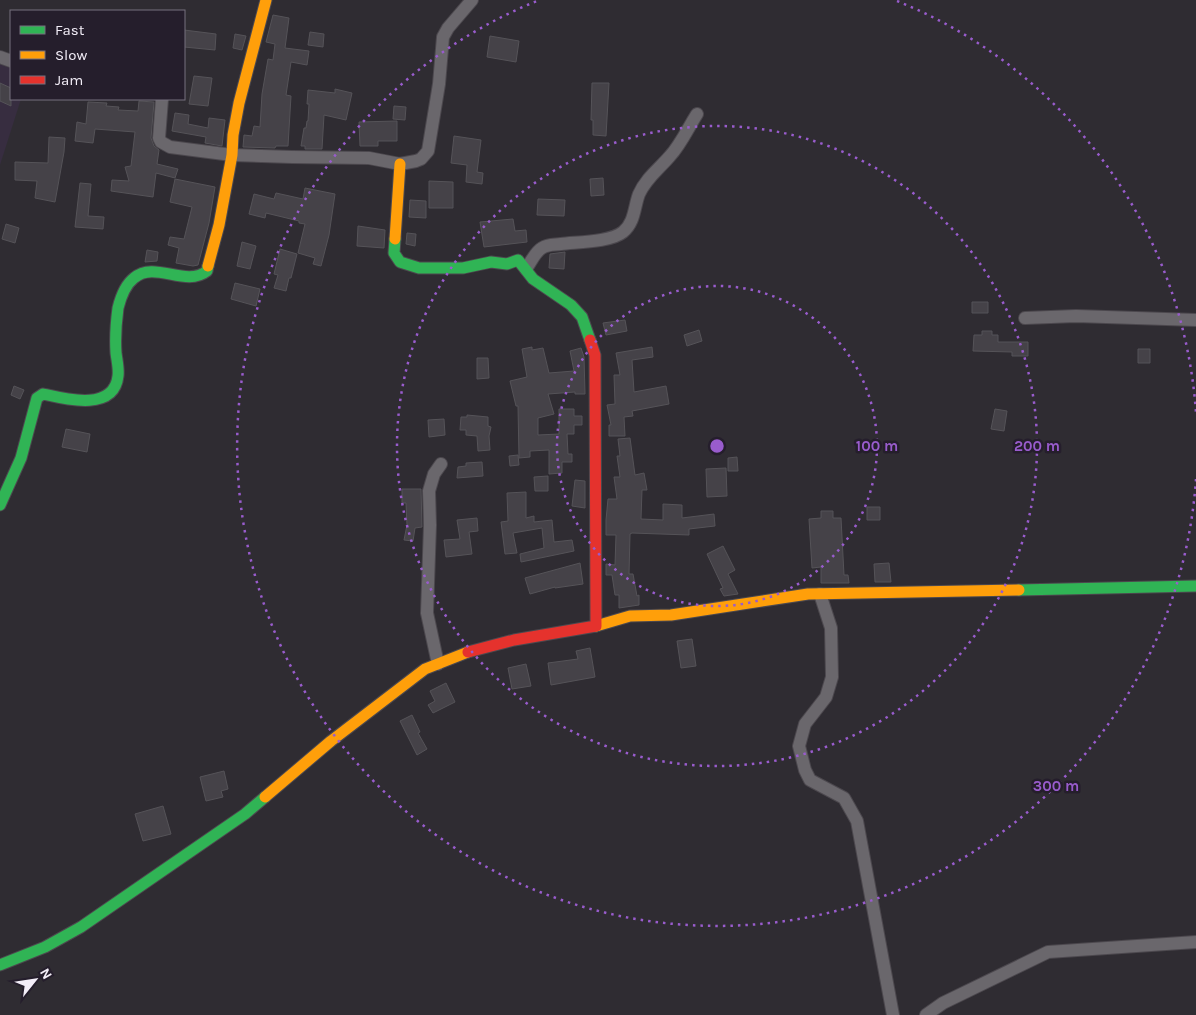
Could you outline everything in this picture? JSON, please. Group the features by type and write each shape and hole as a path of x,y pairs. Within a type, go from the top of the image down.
{"street":[{"path":"0,505 21,458 37,398 43,394 88,402 102,398 111,391 116,383 118,377 116,320 125,287 131,279 148,272 197,277 207,271 219,225 239,103 266,0"},
{"path":"162,100 159,134 161,142 170,147 232,154 369,158 400,164 416,162 428,151 438,92 443,38 448,28 472,0"},
{"path":"526,269 536,253 543,248 600,240 615,237 623,232 629,226 639,195 648,178 671,155 696,114"},
{"path":"400,164 394,253 400,262 419,268 464,268 491,262 506,264 518,260 533,279 571,305 582,318 595,355 596,626"},
{"path":"1025,318 1076,316 1196,320"},
{"path":"438,664 427,613 430,525 429,492 435,471 440,464"},
{"path":"0,965 45,948 81,927 244,814 425,669 464,653 514,640 596,626 630,616 671,615 808,594 1196,586"},
{"path":"820,594 831,628 832,677 826,697 805,724 799,746 804,770 810,780 844,798 857,821 893,1015"},
{"path":"926,1015 943,1003 1048,952 1196,942"}],"shaded area":[{"path":"0,64 10,68 10,100 21,100 0,165"}],"building":[{"path":"273,15 289,18 285,48 309,51 307,65 291,62 286,95 291,96 288,146 276,146 275,148 243,147 244,135 252,136 254,126 260,127 262,94 268,59 273,60 275,44 266,42"},
{"path":"185,30 216,34 215,50 185,47"},
{"path":"310,32 324,34 323,47 308,45"},
{"path":"235,34 246,36 242,50 233,48"},
{"path":"490,36 519,41 516,62 487,57"},
{"path":"194,76 212,78 208,106 189,104"},
{"path":"0,83 10,88 11,106 0,101"},
{"path":"592,83 609,83 606,136 593,135 593,120 591,120"},
{"path":"335,89 352,93 346,120 324,115 322,149 305,149 305,146 301,146 304,128 306,128 308,121 308,90 335,93"},
{"path":"139,101 154,102 151,138 154,146 159,150 157,164 178,169 175,178 156,173 153,197 111,191 112,180 129,181 125,167 131,166 135,132 95,129 93,143 75,141 77,122 86,124 88,102 107,103 106,106 119,107 118,110 138,111"},
{"path":"394,106 406,107 405,120 393,119"},
{"path":"175,113 189,115 188,124 208,128 209,118 225,120 222,146 205,143 206,137 172,131"},
{"path":"397,121 397,141 378,141 378,146 360,146 359,122"},
{"path":"454,136 481,140 477,172 483,173 482,184 466,182 467,165 451,163"},
{"path":"49,137 65,138 55,202 35,198 37,181 15,180 15,162 48,163"},
{"path":"603,178 604,195 591,196 590,179"},
{"path":"175,179 215,187 209,223 198,265 176,263 179,248 168,245 170,237 184,239 192,207 170,202"},
{"path":"429,181 453,182 453,208 429,208"},
{"path":"80,183 91,184 88,216 104,217 103,229 75,227"},
{"path":"305,188 335,194 329,235 321,266 313,264 315,258 298,253 305,224 266,213 265,218 249,214 254,194 274,199 276,193 303,199"},
{"path":"538,199 565,200 564,216 537,215"},
{"path":"410,200 426,201 426,218 409,217"},
{"path":"513,219 515,231 526,230 527,242 484,247 480,222"},
{"path":"6,224 19,228 15,243 2,239"},
{"path":"358,226 385,230 384,248 357,246"},
{"path":"407,233 416,234 415,246 406,244"},
{"path":"242,242 256,246 250,269 237,266"},
{"path":"280,249 297,254 286,291 274,288 278,275 274,274"},
{"path":"147,250 158,252 157,261 145,262"},
{"path":"565,252 564,269 549,268 550,254"},
{"path":"235,283 260,289 256,306 231,299"},
{"path":"972,302 988,302 988,313 972,313"},
{"path":"625,320 627,331 606,335 603,323"},
{"path":"699,330 702,341 687,346 684,335"},
{"path":"982,331 992,331 992,335 998,335 998,342 1028,342 1028,356 1012,356 1012,352 973,351 974,335 982,335"},
{"path":"532,347 532,350 543,348 549,373 574,371 570,351 581,348 584,357 585,394 575,394 575,392 548,394 554,414 538,418 538,435 559,434 559,409 574,409 574,416 582,416 582,425 574,425 574,434 567,434 568,454 572,454 572,462 562,462 562,473 549,474 549,450 530,451 530,457 519,458 518,406 516,406 510,381 527,377 522,349"},
{"path":"652,347 653,357 632,360 634,392 666,386 669,404 632,411 633,416 624,417 625,436 609,436 609,425 611,425 607,405 615,404 614,375 620,375 616,353"},
{"path":"1138,349 1150,349 1150,363 1138,363"},
{"path":"477,358 488,358 489,378 477,379"},
{"path":"14,386 24,390 20,399 11,395"},
{"path":"995,409 1007,411 1004,431 991,429"},
{"path":"467,415 488,417 488,426 491,427 489,436 490,450 478,451 477,436 466,435 466,430 460,430 461,417 467,417"},
{"path":"444,419 445,435 429,437 428,420"},
{"path":"66,429 90,434 87,452 62,447"},
{"path":"630,438 635,475 644,473 647,490 642,490 641,519 663,520 663,504 682,505 682,518 714,514 715,526 689,529 689,535 630,534 629,574 633,574 637,596 639,595 639,605 619,608 619,595 615,595 612,575 606,575 606,564 615,565 616,535 606,535 606,520 608,499 617,499 614,477 620,477 617,456 620,456 618,439"},
{"path":"518,455 519,465 510,466 509,456"},
{"path":"737,457 738,471 728,471 728,458"},
{"path":"482,462 483,476 457,478 458,467 466,466 466,463"},
{"path":"726,468 727,496 707,497 706,469"},
{"path":"548,476 548,491 535,491 534,477"},
{"path":"575,480 585,481 585,508 572,506"},
{"path":"402,489 421,489 422,527 415,528 413,541 404,540 407,525 406,503 402,503"},
{"path":"526,492 526,518 534,516 534,522 552,520 554,542 572,540 574,551 521,562 520,554 544,548 542,528 513,533 517,553 505,554 501,522 508,521 507,493"},
{"path":"867,507 880,507 880,520 867,520"},
{"path":"821,511 833,511 833,518 841,518 844,575 848,575 849,583 821,583 821,567 812,568 809,519 821,518"},
{"path":"477,518 478,531 469,532 472,554 446,557 444,540 460,539 457,520"},
{"path":"723,546 735,570 728,574 738,594 724,596 720,589 723,588 707,554"},
{"path":"580,563 583,584 555,587 530,594 525,578"},
{"path":"889,563 891,582 875,582 874,564"},
{"path":"692,639 696,666 681,668 677,641"},
{"path":"590,648 595,677 551,685 548,663 578,659 576,651"},
{"path":"526,664 531,686 512,689 508,668"},
{"path":"446,683 455,702 433,713 428,705 435,701 430,691"},
{"path":"412,715 420,732 418,733 427,749 417,755 400,721"},
{"path":"224,771 228,789 221,791 223,797 206,801 200,777"},
{"path":"163,806 171,834 143,841 135,814"}],"traffic: fast":[{"path":"395,239 394,253 400,262 419,268 463,268 491,262 507,264 518,260 533,279 571,305 582,317 590,340"},
{"path":"0,505 21,458 37,398 43,394 75,400 98,399 108,395 115,387 118,376 116,353 118,308 120,299 128,284 142,273 161,272 189,277 207,271 208,266"},
{"path":"1019,590 1196,586"},
{"path":"0,965 45,947 81,927 245,814 265,797"}],"traffic: slow":[{"path":"208,266 219,225 232,155 233,135 239,103 266,0"},
{"path":"395,239 400,164"},
{"path":"596,626 630,616 671,615 808,594 1019,590"},
{"path":"265,797 331,741 425,669 468,652"}],"traffic: jam":[{"path":"468,652 514,640 596,626 595,355 590,340"}]}
